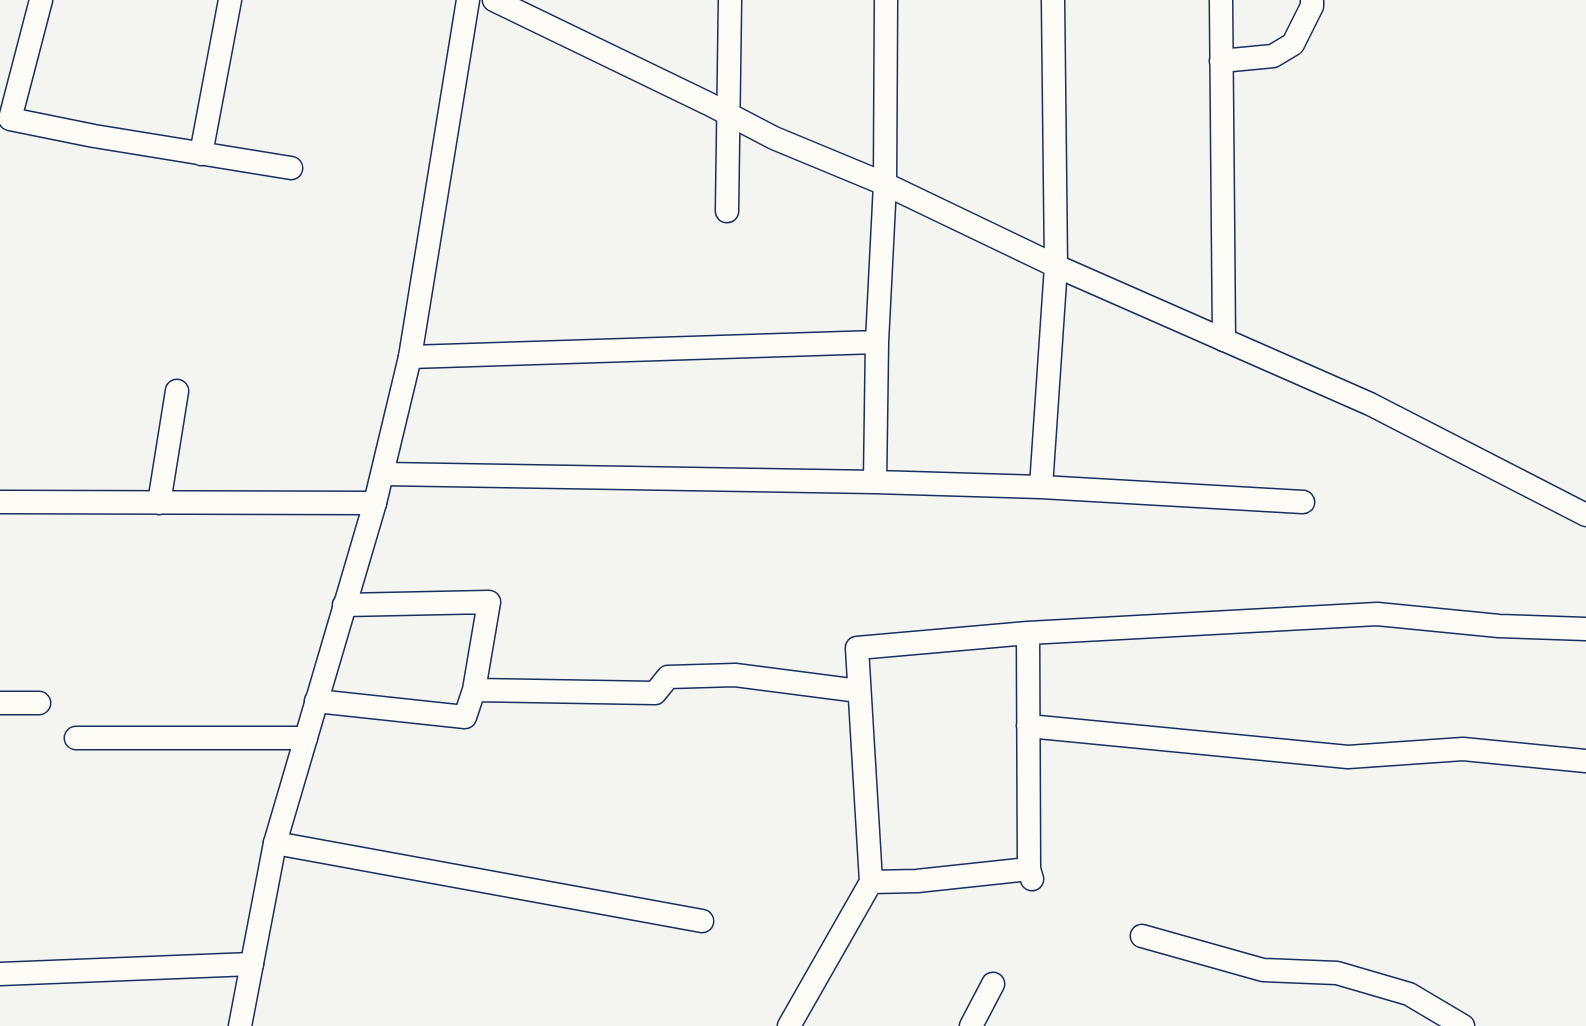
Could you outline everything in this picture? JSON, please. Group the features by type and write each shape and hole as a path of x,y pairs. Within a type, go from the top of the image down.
{"street":[{"path":"41,0 10,119 94,136 291,168"},
{"path":"201,154 230,0"},
{"path":"240,1026 275,843 375,503 410,357 468,0"},
{"path":"494,0 774,138 885,184 1056,266 1370,404 1586,515"},
{"path":"727,211 727,114 730,0"},
{"path":"875,482 877,342 885,184 886,0"},
{"path":"1041,487 1056,266 1053,0"},
{"path":"1221,0 1224,340"},
{"path":"1221,61 1273,56 1293,44 1312,6 1312,0"},
{"path":"410,357 877,342"},
{"path":"159,503 178,391"},
{"path":"383,474 875,482 1041,487 1303,502"},
{"path":"0,502 375,503"},
{"path":"316,701 465,717 474,690 489,602 344,606"},
{"path":"789,1026 870,882 857,648 1028,633 1377,614 1499,626 1586,629"},
{"path":"870,882 917,881 1031,874 1028,633"},
{"path":"474,690 655,693 668,678 735,675 859,691"},
{"path":"0,703 39,703"},
{"path":"1028,726 1348,757 1463,749 1586,761"},
{"path":"76,738 306,738"},
{"path":"275,843 702,921"},
{"path":"1142,936 1264,970 1337,973 1409,994 1463,1026"},
{"path":"0,974 252,964"},
{"path":"971,1026 994,984"}]}
